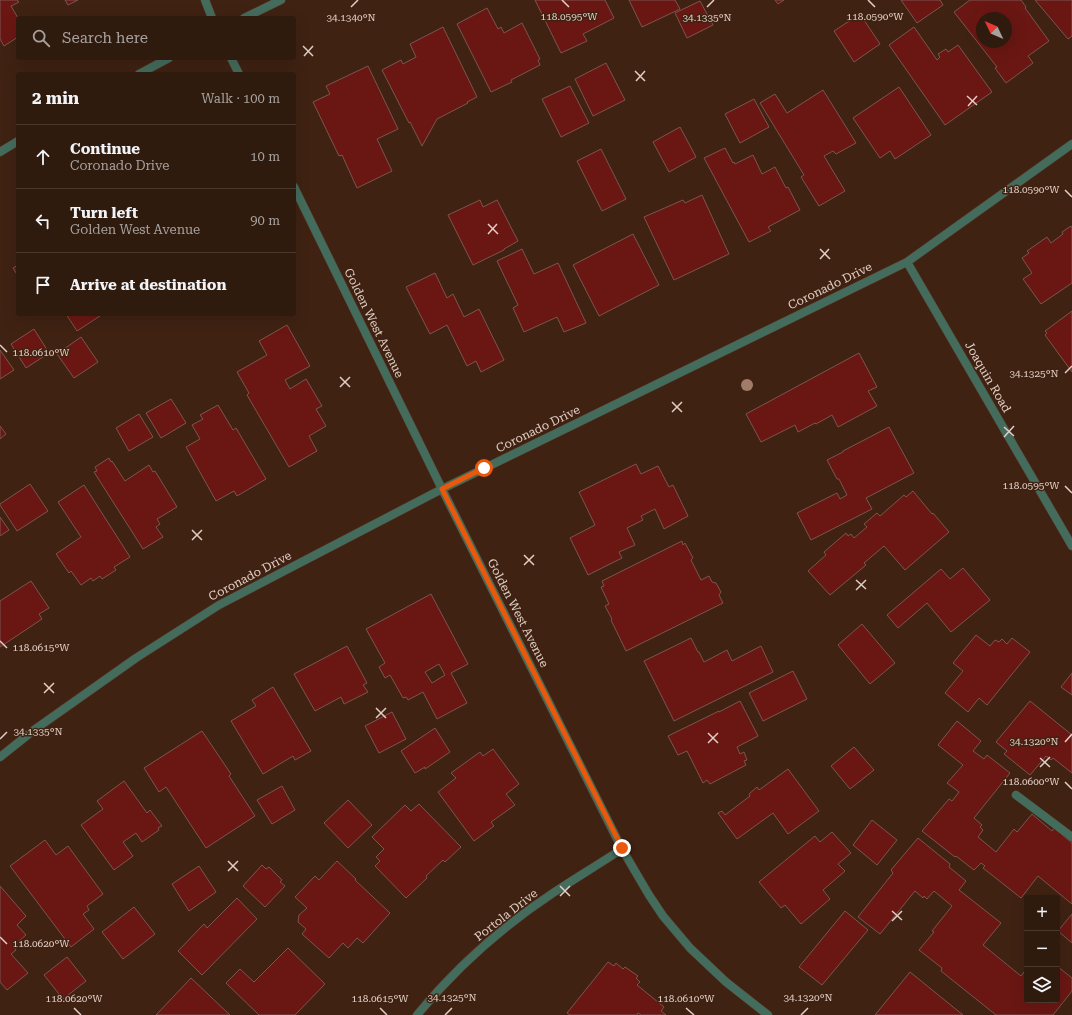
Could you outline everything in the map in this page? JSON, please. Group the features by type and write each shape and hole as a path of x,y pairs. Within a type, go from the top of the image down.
{"street":[{"path":"205,0 211,16"},
{"path":"248,16 281,0"},
{"path":"143,72 165,60"},
{"path":"232,60 238,72"},
{"path":"0,152 16,142"},
{"name":"Coronado Drive","path":"0,757 34,730 136,658 219,605 442,489 907,262 1072,144"},
{"name":"Golden West Avenue","path":"296,191 442,489 622,848 663,916 690,948 726,982 768,1015"},
{"name":"Joaquin Road","path":"907,262 1072,546"},
{"path":"1016,795 1072,837"},
{"name":"Portola Drive","path":"417,1015 467,961 507,928 552,894 622,848"}],"building":[{"path":"0,0 17,0 19,2 11,6 17,16 16,38 4,46 0,39"},
{"path":"65,0 78,0 68,5"},
{"path":"535,0 605,0 614,18 583,34 587,41 561,53"},
{"path":"629,0 675,0 680,9 642,27"},
{"path":"775,0 784,0 778,4"},
{"path":"901,0 940,0 943,5 917,23"},
{"path":"970,0 1021,0 1026,7 1025,8 1049,41 1028,56 1033,63 1006,83 995,68 997,67 982,48 1012,48 1012,12 976,12 976,40 954,12"},
{"path":"1035,0 1072,0 1072,36 1068,39"},
{"path":"700,1 713,25 687,38 675,13"},
{"path":"487,8 498,29 501,27 504,33 522,23 540,59 538,60 540,65 511,80 512,82 491,92 457,24"},
{"path":"860,14 880,44 854,62 834,31"},
{"path":"443,27 477,97 437,119 422,146 382,70 401,60 403,64 416,57 410,44"},
{"path":"914,27 937,60 940,57 938,54 946,49 948,52 958,45 992,92 945,125 889,45"},
{"path":"606,63 625,100 593,116 575,79"},
{"path":"368,66 398,129 377,139 392,171 357,188 342,155 339,156 313,102 330,94 326,86"},
{"path":"570,86 589,123 561,137 542,99"},
{"path":"899,87 931,135 895,159 890,151 880,158 853,118"},
{"path":"823,90 856,143 836,154 833,151 824,156 845,191 819,206 801,177 804,175 760,103 775,94 787,113"},
{"path":"754,99 769,127 740,143 725,114"},
{"path":"680,127 696,157 669,172 653,142"},
{"path":"725,148 735,164 753,155 762,174 775,167 800,210 768,227 771,231 749,242 704,158"},
{"path":"601,149 626,199 602,211 577,161"},
{"path":"702,195 729,254 674,280 644,217 683,200 685,203"},
{"path":"480,200 483,207 497,200 518,241 504,250 473,265 448,215"},
{"path":"1071,226 1072,283 1041,304 1023,279 1032,273 1022,258 1029,253 1027,251 1047,237 1051,243 1063,234 1062,232"},
{"path":"633,234 659,285 599,316 573,265"},
{"path":"522,249 534,274 558,263 586,323 564,332 557,317 524,332 513,308 518,305 497,261"},
{"path":"435,273 447,298 453,294 464,317 479,309 504,360 481,372 476,361 467,366 447,325 430,334 406,287"},
{"path":"1072,311 1072,372 1045,335 1047,333 1045,331"},
{"path":"67,316 100,316 77,331"},
{"path":"287,325 310,366 285,380 290,389 306,379 322,406 316,409 326,426 309,436 317,451 289,467 247,395 249,393 237,372 267,355 259,341"},
{"path":"34,329 49,353 26,368 11,344"},
{"path":"81,337 98,362 74,378 57,354"},
{"path":"0,350 14,370 0,379"},
{"path":"859,353 877,387 868,391 877,406 838,427 832,415 798,432 795,425 761,442 746,414"},
{"path":"171,399 186,423 161,438 146,413"},
{"path":"218,405 233,430 236,428 266,479 237,496 234,491 216,501 186,447 200,439 192,425 203,419 200,415"},
{"path":"139,414 153,437 129,451 116,428"},
{"path":"0,426 6,434 0,439"},
{"path":"889,427 914,473 866,498 872,509 811,540 797,513 837,493 840,499 847,495 827,460"},
{"path":"109,458 125,481 149,465 153,472 155,471 177,507 157,519 160,524 156,527 163,537 143,549 94,472 97,471 95,467"},
{"path":"636,464 641,474 658,466 669,487 673,485 688,516 664,529 655,509 641,516 643,520 627,528 635,545 619,552 622,558 588,575 570,538 595,525 579,492"},
{"path":"30,484 48,511 17,531 0,504"},
{"path":"84,485 130,557 114,567 116,570 102,579 100,576 93,581 91,578 81,585 71,571 69,573 56,554 81,537 58,502"},
{"path":"913,491 949,532 905,570 884,546 864,563 866,565 830,595 808,571 826,555 824,552 846,533 848,536 851,534 854,538 867,527 864,524 877,513 880,516 904,495 906,497"},
{"path":"0,517 9,530 0,536"},
{"path":"682,541 683,545 685,543 693,558 691,560 701,580 709,576 712,582 716,583 721,592 719,595 723,603 626,651 605,606 609,604 601,587 604,586 602,581"},
{"path":"963,568 990,600 951,632 927,603 898,628 887,615 941,569 950,579"},
{"path":"31,581 49,608 39,614 42,619 0,647 0,601"},
{"path":"431,594 468,664 451,673 467,703 437,719 423,692 408,700 406,697 403,698 390,675 385,678 379,667 385,663 366,629","holes":["439,664 445,675 432,683 425,672"]},
{"path":"862,624 895,663 870,684 838,645"},
{"path":"976,635 990,646 995,640 999,642 1002,639 1007,644 1012,638 1030,652 987,705 979,698 968,712 945,693 963,671 953,663"},
{"path":"691,638 704,662 727,650 732,661 761,646 773,672 674,721 644,661"},
{"path":"347,646 367,683 363,685 368,692 344,704 341,697 315,711 294,674"},
{"path":"793,671 807,699 763,721 749,693"},
{"path":"1072,673 1072,695 1061,687"},
{"path":"273,687 311,751 295,760 293,756 263,774 231,721 256,706 252,700"},
{"path":"740,701 758,736 737,747 740,754 744,752 747,760 744,761 746,765 710,784 707,780 703,783 687,751 678,755 668,736"},
{"path":"1030,701 1072,735 1072,773 1053,758 1051,760 1046,756 1030,775 1004,754 1007,751 996,742"},
{"path":"392,712 406,739 379,753 365,726"},
{"path":"957,721 981,741 973,751 984,759 987,755 1010,773 974,818 982,825 980,827 983,830 978,837 996,852 1014,829 1017,832 1032,814 1052,831 1054,828 1072,843 1072,904 1038,876 1021,898 983,868 985,866 981,863 974,870 922,831 949,799 952,801 959,792 947,783 963,765 938,745"},
{"path":"435,728 450,752 425,769 425,767 415,773 401,751"},
{"path":"202,731 231,774 229,776 255,816 206,848 166,787 159,792 144,768"},
{"path":"854,747 874,770 850,789 831,766"},
{"path":"493,749 519,784 506,794 515,805 491,822 494,826 474,841 438,792 456,778 451,773 480,752 483,756"},
{"path":"788,769 819,811 788,834 773,813 737,839 718,813 722,811 725,815 750,796 749,794 757,787 759,790"},
{"path":"124,781 147,813 150,810 162,826 158,828 159,830 142,842 136,833 123,842 133,856 114,870 81,825 103,809 97,801"},
{"path":"282,786 295,810 272,824 257,800"},
{"path":"348,800 372,825 348,848 324,823"},
{"path":"419,804 461,847 445,862 443,860 406,898 375,866 380,861 376,857 384,849 372,837 405,805 411,811"},
{"path":"872,820 897,840 877,865 853,845"},
{"path":"832,832 851,853 838,864 845,871 823,890 830,899 801,924 785,905 781,908 759,882 815,836 820,842"},
{"path":"918,838 950,864 949,867 966,881 959,890 1001,923 983,945 1021,976 1024,972 1024,1003 1060,1003 1060,968 1072,978 1072,991 1053,1015 996,1015 941,971 942,968 919,950 934,932 932,931 952,906 934,891 927,899 924,896 923,898 915,891 880,934 858,917 893,873 891,870"},
{"path":"45,840 56,855 68,846 103,894 87,906 89,910 83,914 94,929 71,947 10,866"},
{"path":"337,861 390,913 363,943 357,938 348,948 343,943 329,958 302,934 306,929 298,922 299,915 307,908 295,897 315,876 319,880"},
{"path":"262,865 266,869 269,867 282,880 280,882 285,886 265,907 243,886"},
{"path":"199,866 216,892 189,911 172,884"},
{"path":"0,886 26,916 17,925 26,935 13,946 16,950 11,954 28,973 7,990 0,982"},
{"path":"237,898 257,919 202,975 178,951 204,924 207,928"},
{"path":"134,907 155,934 123,959 102,932"},
{"path":"845,911 868,930 822,985 799,967"},
{"path":"1072,914 1072,943 1060,933 1060,929"},
{"path":"288,948 325,984 295,1015 259,1015 226,983 240,969 254,982"},
{"path":"67,957 86,981 63,999 44,975"},
{"path":"608,962 614,966 616,963 623,969 625,967 638,976 636,978 640,982 637,985 664,1007 661,1011 666,1015 641,1015 638,1013 637,1015 570,1015 567,1013"},
{"path":"910,972 963,1015 875,1015"},
{"path":"191,978 230,1015 156,1015"}],"route":[{"path":"484,468 442,489 622,848"}]}
